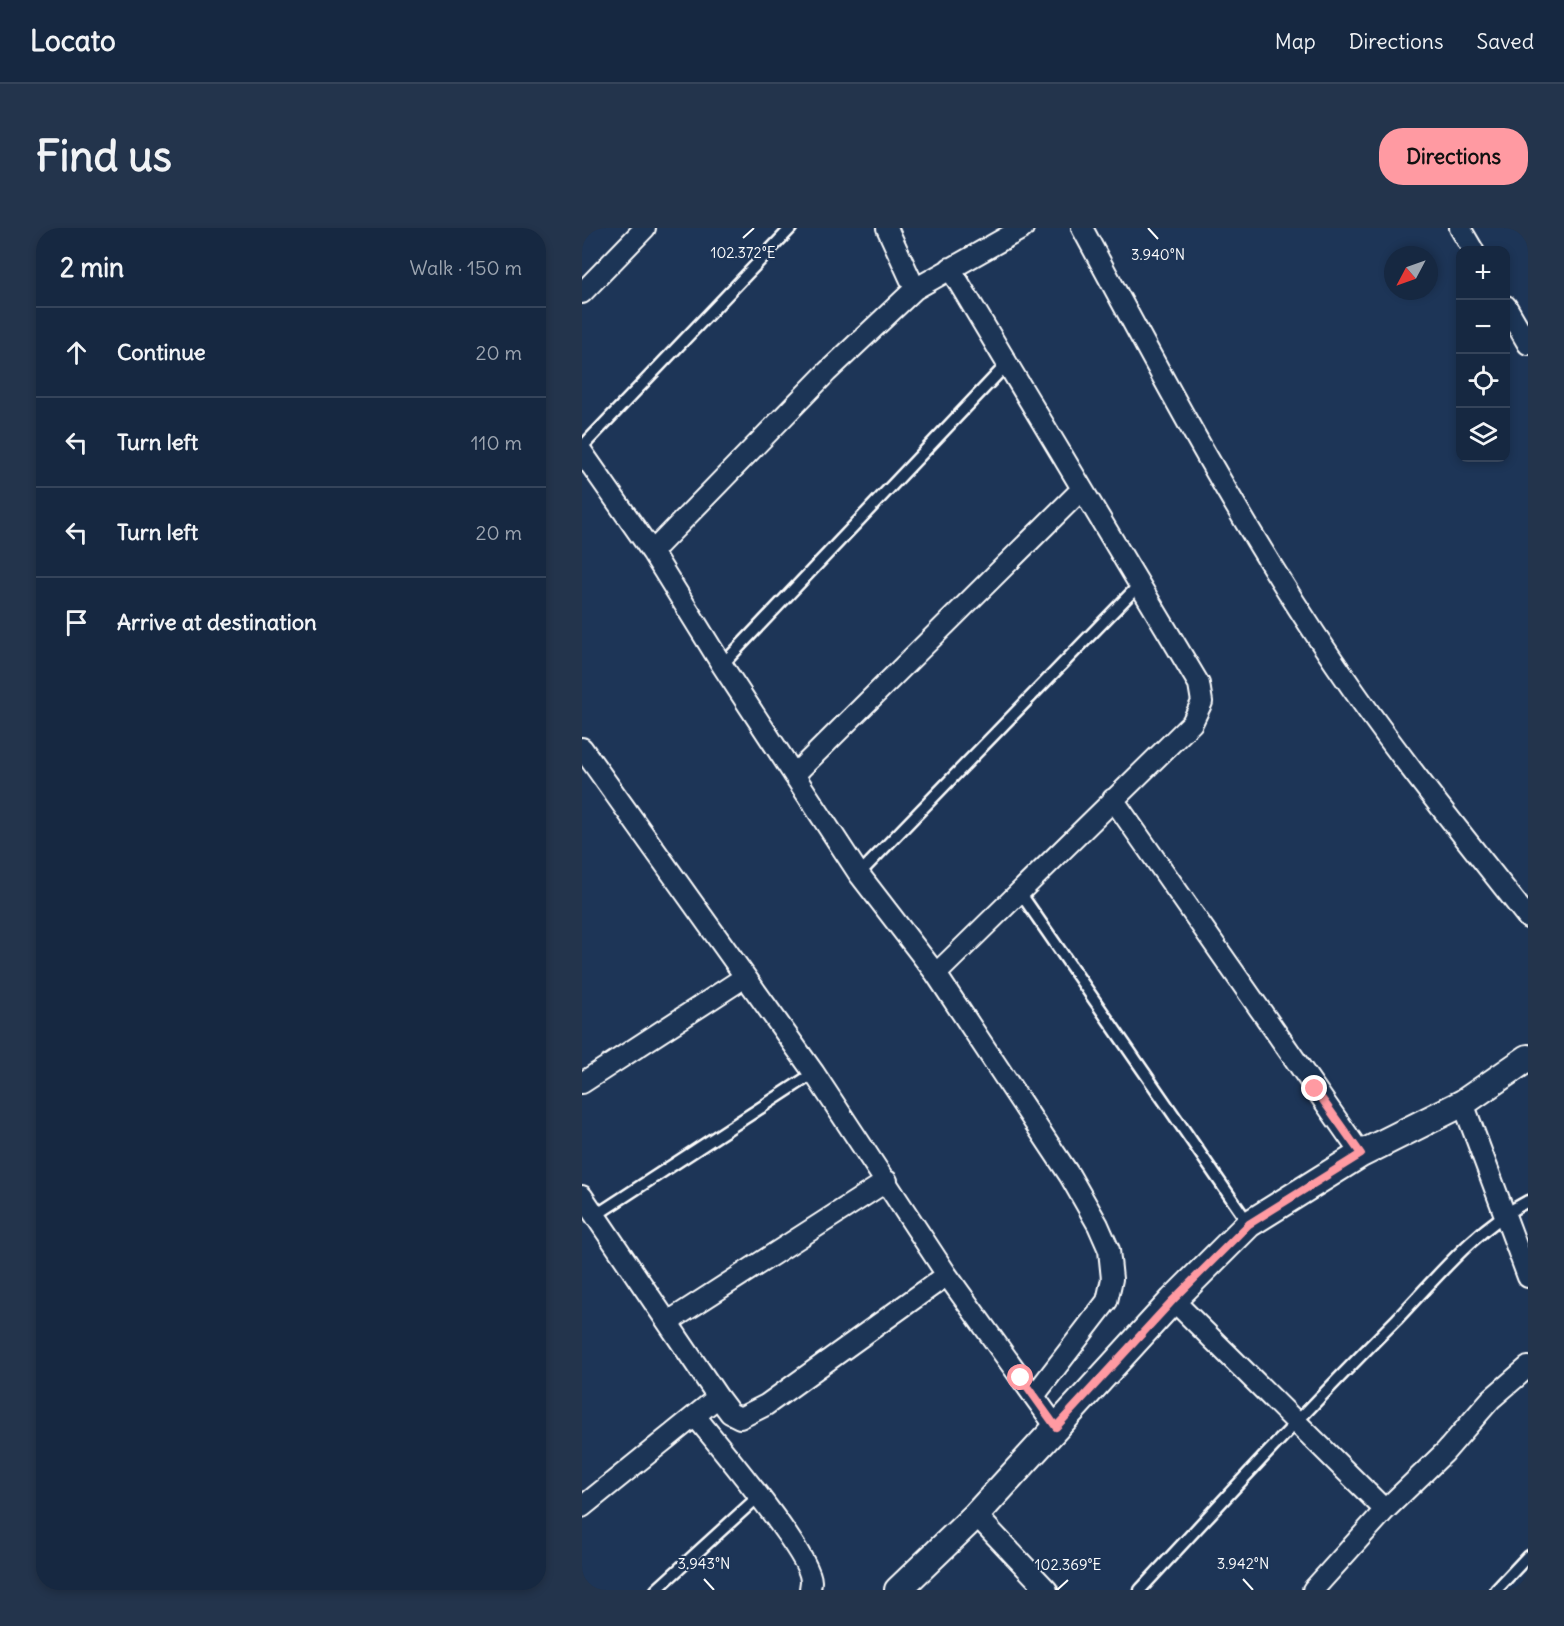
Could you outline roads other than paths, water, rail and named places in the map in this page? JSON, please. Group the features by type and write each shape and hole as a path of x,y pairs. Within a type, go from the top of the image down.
{"street":[{"path":"582,293 645,228"},
{"path":"887,228 915,289"},
{"path":"652,552 827,372 915,289 1023,228"},
{"path":"1082,228 1190,427 1334,662 1399,752 1528,918"},
{"path":"1460,228 1471,246"},
{"path":"936,974 1192,723 1202,702 1199,684 950,268"},
{"path":"1510,313 1528,344"},
{"path":"582,452 652,552 722,665 859,874 936,974 1070,1176 1109,1250 1112,1279 1107,1301 1034,1396"},
{"path":"794,775 1081,490"},
{"path":"582,748 814,1073 947,1275 1056,1427"},
{"path":"1113,799 1361,1154"},
{"path":"582,1083 745,977"},
{"path":"898,1590 976,1515 1173,1300 1249,1224 1361,1154 1463,1103 1528,1058"},
{"path":"1463,1103 1528,1277"},
{"path":"668,1322 887,1181"},
{"path":"582,1196 589,1221 668,1322 718,1398 730,1413 740,1418 751,1414 947,1275"},
{"path":"1173,1300 1385,1509"},
{"path":"1313,1590 1385,1509 1445,1452 1491,1399 1528,1367"},
{"path":"582,1507 718,1398"},
{"path":"695,1416 759,1496 804,1562 812,1580 810,1590"},
{"path":"976,1515 1047,1590"}],"lane":[{"path":"582,447 791,228"},
{"path":"722,665 1007,364"},
{"path":"859,874 1139,585"},
{"path":"1019,891 1249,1224"},
{"path":"589,1221 814,1073"},
{"path":"1140,1590 1295,1422 1503,1214 1528,1201"},
{"path":"656,1590 759,1496"},
{"path":"1496,1590 1528,1556"}]}
